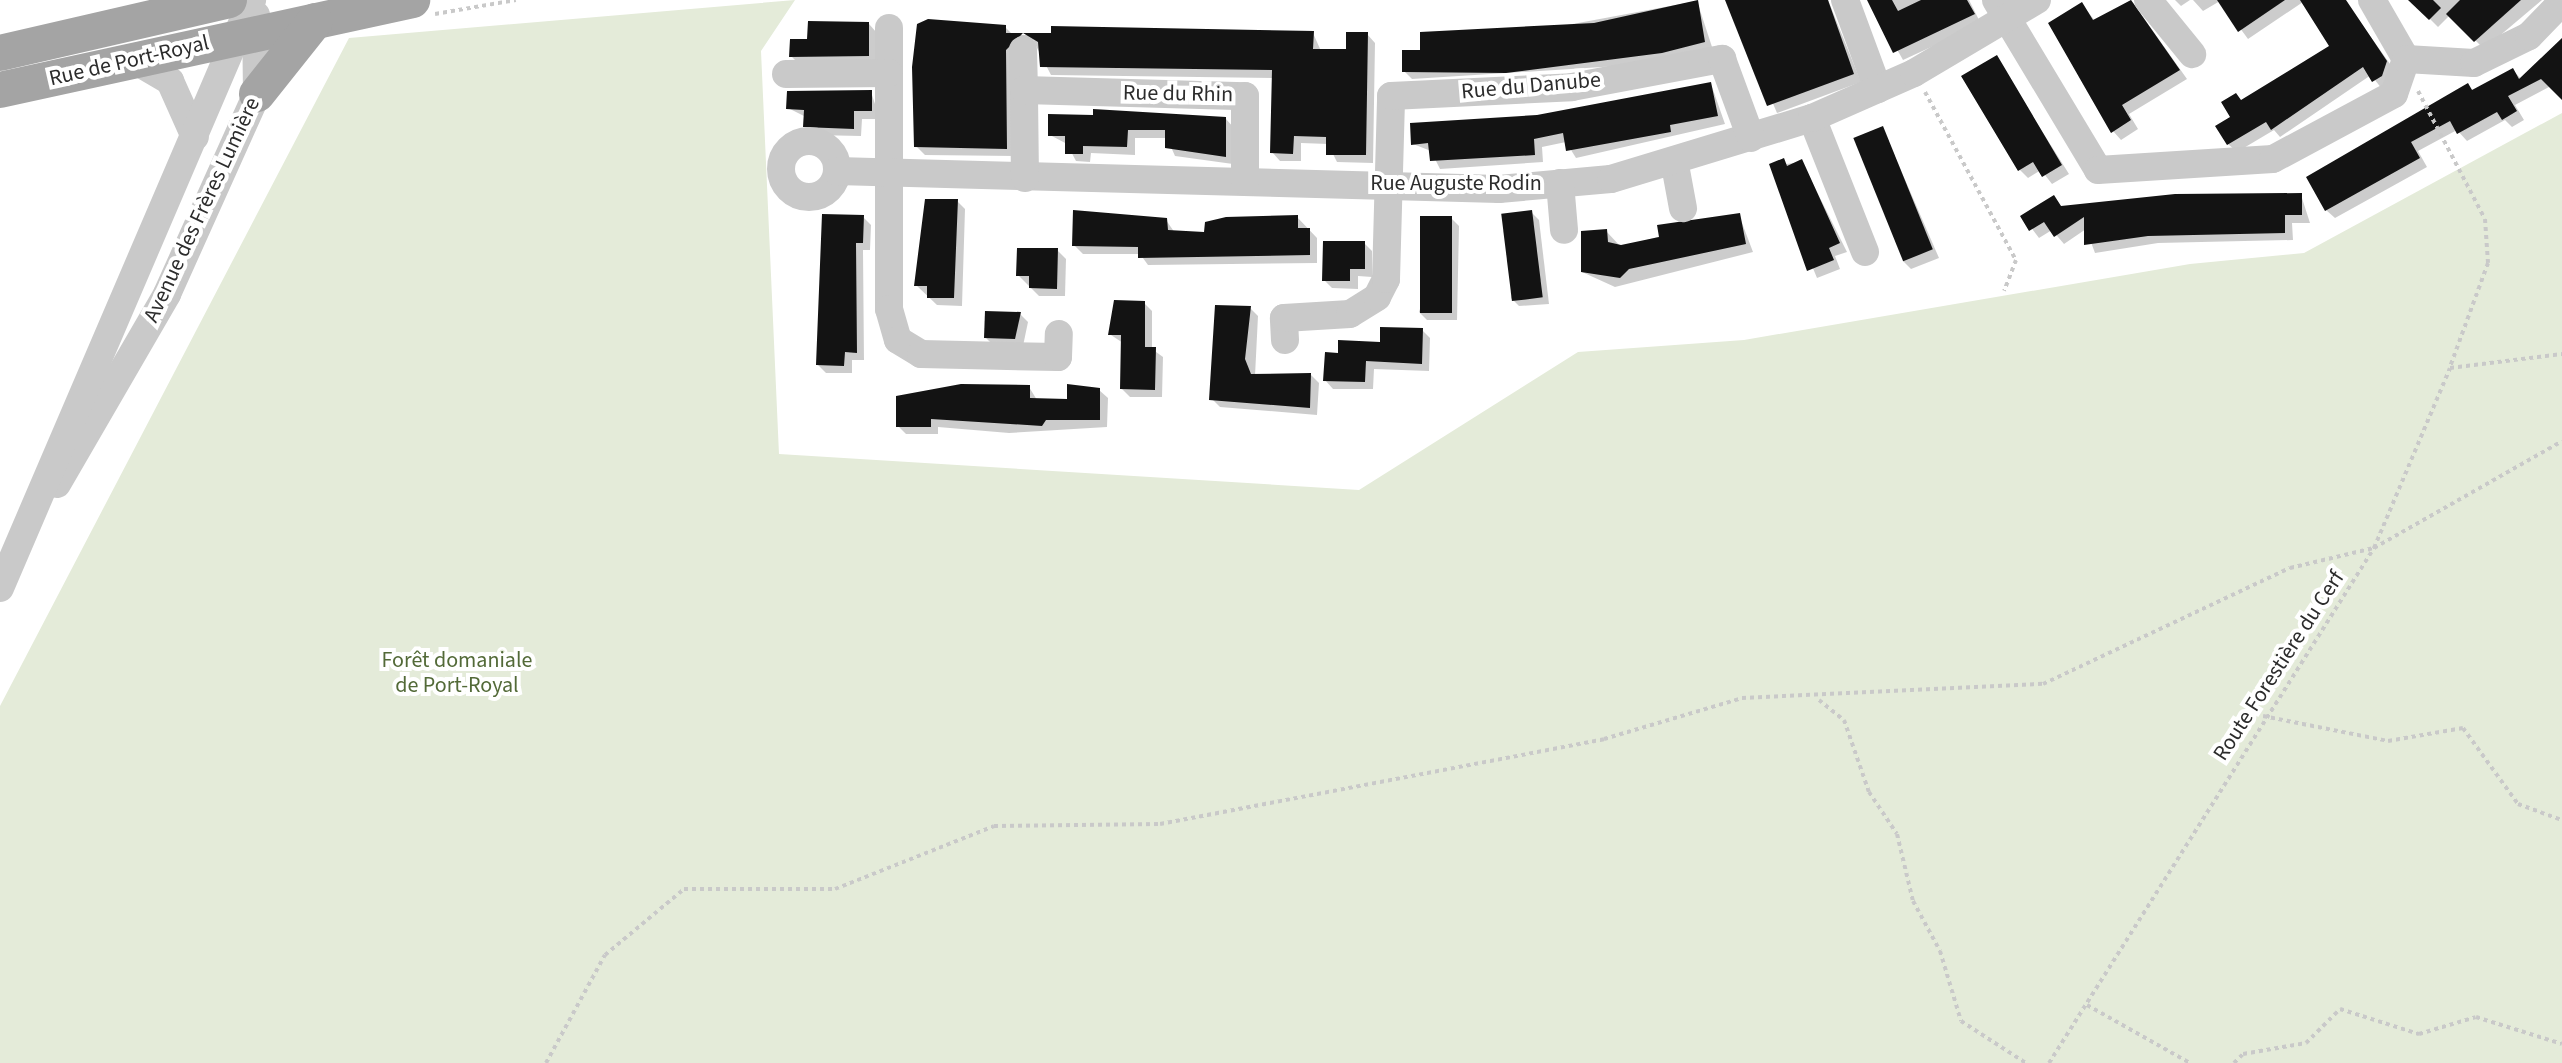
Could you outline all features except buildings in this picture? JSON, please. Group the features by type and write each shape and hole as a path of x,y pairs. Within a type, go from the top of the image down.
{"main road":[{"name":"Rue de Port-Royal","path":"0,53 229,0"},
{"name":"Rue de Port-Royal","path":"0,90 134,60 250,18 315,21 412,0"},
{"path":"257,94 315,21"}],"street":[{"path":"1845,0 1878,89"},
{"name":"Rue Auguste Rodin","path":"837,171 1390,185 1560,183 1675,165 1812,118 1914,73 2002,8 2037,0"},
{"path":"2148,0 2192,54"},
{"path":"2372,0 2406,68"},
{"path":"2406,68 2474,63 2529,36 2562,2"},
{"path":"2002,8 2098,170 2273,159 2394,94 2406,68"},
{"name":"Avenue des Frères Lumière","path":"25,531 167,294 257,94 250,18"},
{"name":"Avenue des Frères Lumière","path":"0,588 195,137 250,18"},
{"path":"889,28 886,174 889,309 898,340 921,354 1058,357 1059,334"},
{"path":"1023,50 1025,178"},
{"name":"Rue du Danube","path":"1390,185 1391,96 1572,87 1722,59 1751,138"},
{"path":"134,60 170,81 195,137"},
{"path":"786,74 889,73"},
{"name":"Rue du Rhin","path":"1024,90 1245,96 1245,181"},
{"path":"1812,118 1865,252"},
{"path":"1675,165 1683,208"},
{"path":"1560,183 1564,230"},
{"path":"1285,340 1284,318 1350,314 1377,297 1386,279 1390,185"}],"path":[{"name":"Route Forestière du Cerf","path":"2049,1063 2263,716 2374,548 2450,368 2488,263 2485,219 2406,68"},
{"path":"1914,73 2016,260 2004,291"},
{"path":"2450,368 2562,354"},
{"path":"546,1063 605,955 684,889 835,889 994,826 1160,824 1604,739 1742,698 1817,698 2043,684 2290,568 2374,548 2562,441"},
{"path":"1817,698 1844,720 1869,792 1897,834 1913,901 1940,951 1961,1021 2026,1063"},
{"path":"2263,716 2388,741 2463,728 2518,804 2562,820"},
{"path":"2087,1005 2190,1063"},
{"path":"2234,1063 2243,1054 2306,1043 2340,1009 2419,1034 2476,1017 2562,1044"}],"green space":[{"name":"Forêt domaniale de Port-Royal","path":"795,0 761,51 779,454 1359,490 1578,352 1744,340 2190,264 2304,253 2562,113 2562,1063 0,1063 0,706 349,38"}]}
